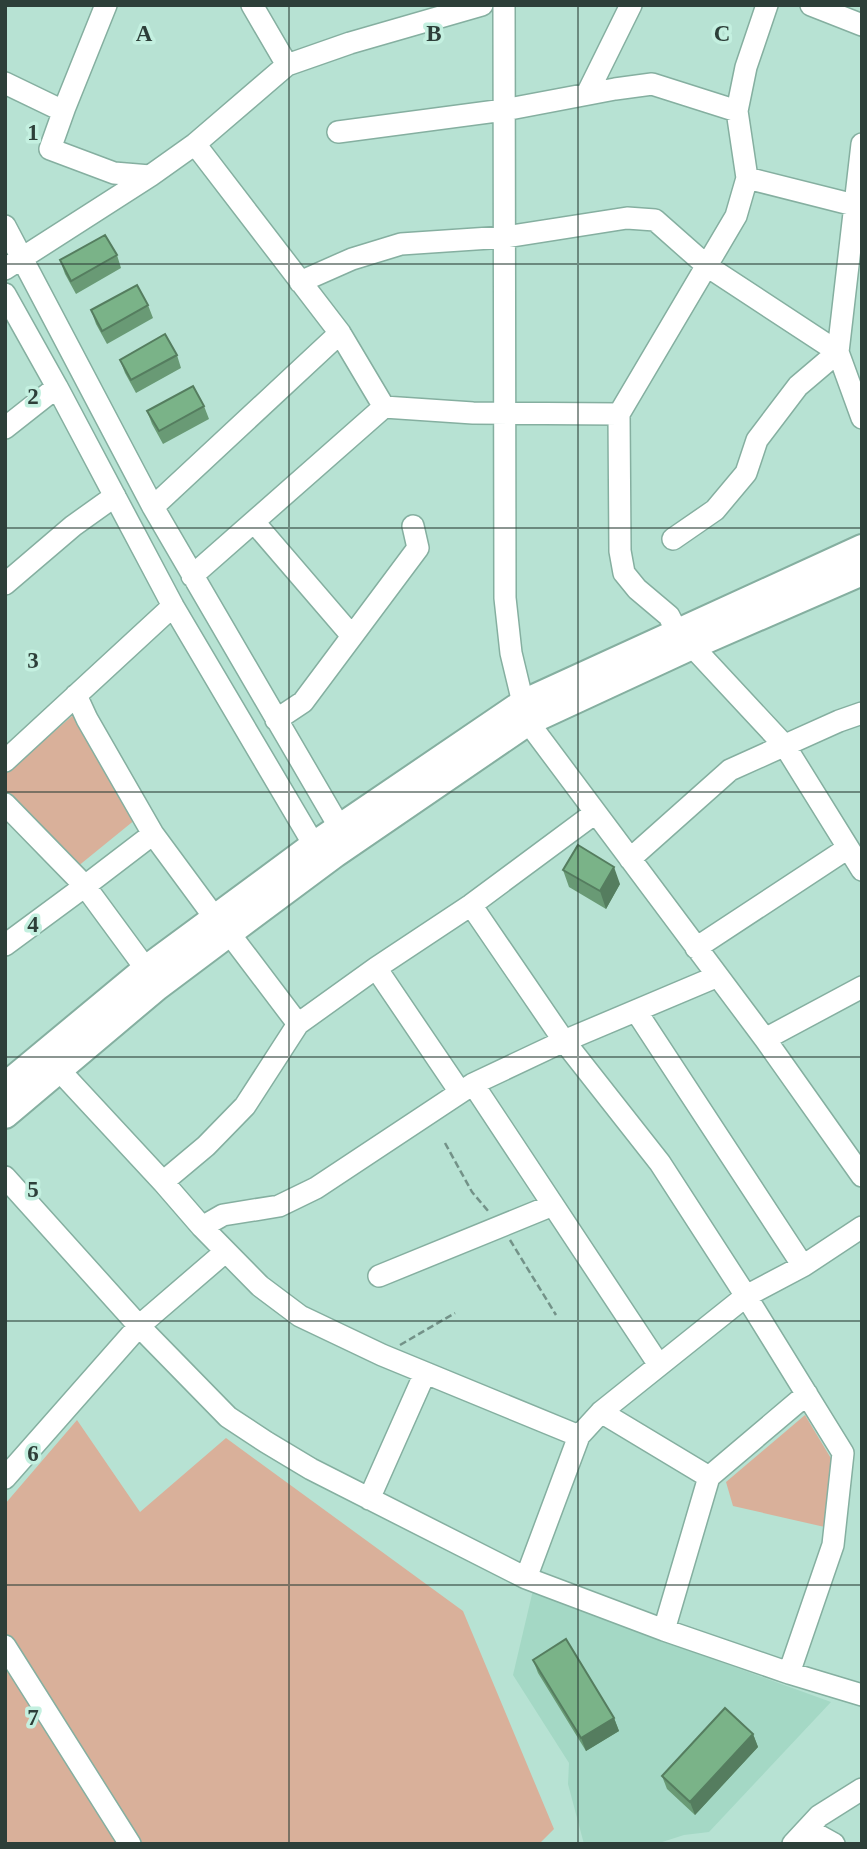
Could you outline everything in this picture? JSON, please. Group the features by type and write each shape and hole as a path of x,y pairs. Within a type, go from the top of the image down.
{"main road":[{"path":"5,1115 158,987 314,845 526,712 685,639 862,548"},
{"path":"685,639 862,572"},
{"path":"5,1086 146,968 222,926 335,854 526,712"}],"street":[{"path":"106,5 50,149 114,173 150,176"},
{"path":"251,5 287,65"},
{"path":"14,264 195,144 287,65 350,43 482,5"},
{"path":"504,5 505,598 511,653 526,712 595,813 765,1039 862,1176"},
{"path":"587,94 631,5"},
{"path":"767,5 746,67 737,111 747,178 736,216 619,414 620,551 624,573 637,589 669,616 685,639 785,746 862,870"},
{"path":"811,5 862,25"},
{"path":"5,83 63,111"},
{"path":"338,132 504,110 652,84 737,111"},
{"path":"195,144 340,333 384,407"},
{"path":"862,144 858,206 838,352 862,418"},
{"path":"747,178 858,206"},
{"path":"300,282 352,259 401,244 505,237 627,218 655,220 707,266 838,352"},
{"path":"5,226 14,264 340,828"},
{"path":"5,294 173,606 314,845"},
{"path":"153,507 340,333"},
{"path":"673,539 715,510 746,472 757,440 798,386 838,352"},
{"path":"5,428 57,387"},
{"path":"192,576 384,407 505,414 619,414"},
{"path":"5,584 72,526 115,496"},
{"path":"254,522 352,636"},
{"path":"276,720 303,702 418,548 413,526"},
{"path":"5,761 173,606"},
{"path":"76,695 153,834 298,1024"},
{"path":"630,859 730,770 862,713"},
{"path":"5,804 85,886 146,968"},
{"path":"163,1182 206,1146 245,1106 298,1024 471,905 595,813"},
{"path":"5,945 153,834"},
{"path":"696,948 848,848"},
{"path":"471,905 564,1041 660,1163 807,1394 853,1448 833,1545 789,1673"},
{"path":"376,968 553,1205 659,1366"},
{"path":"202,1227 223,1215 279,1206 316,1188 466,1088 564,1041 718,976"},
{"path":"765,1039 862,987"},
{"path":"636,1011 803,1266"},
{"path":"59,1070 225,1252 260,1286 300,1316 382,1355 579,1436"},
{"path":"5,1177 139,1326 228,1417 311,1469 526,1578 664,1630 862,1695"},
{"path":"379,1276 553,1205"},
{"path":"526,1578 579,1436 601,1412 746,1296 803,1266 862,1227"},
{"path":"5,1478 139,1326 225,1252"},
{"path":"369,1499 425,1373"},
{"path":"664,1630 709,1478 807,1394"},
{"path":"601,1412 709,1478"},
{"path":"5,1646 130,1844"},
{"path":"800,1836 819,1816 862,1788"},
{"path":"800,1836 834,1844"}],"path":[{"path":"445,1143 472,1192 502,1227 556,1314"},
{"path":"382,1355 455,1313"}],"shaded area":[{"path":"79,710 136,819 77,867 5,790 5,774"},
{"path":"805,1415 835,1465 829,1528 733,1506 726,1482"},
{"path":"77,1420 140,1512 226,1438 463,1611 554,1829 539,1844 5,1844 5,1504"},
{"path":"533,1590 831,1702 709,1832 684,1835 656,1844 584,1844 568,1784 569,1763 513,1675"}],"building":[{"path":"105,235 117,255 71,281 60,260"},
{"path":"137,285 148,305 102,331 91,310"},
{"path":"165,334 177,355 131,380 120,360"},
{"path":"193,386 204,406 159,431 147,411"},
{"path":"578,845 614,867 600,891 563,870"},
{"path":"566,1639 614,1718 581,1738 533,1660"},
{"path":"725,1708 753,1734 690,1802 662,1776"}]}
